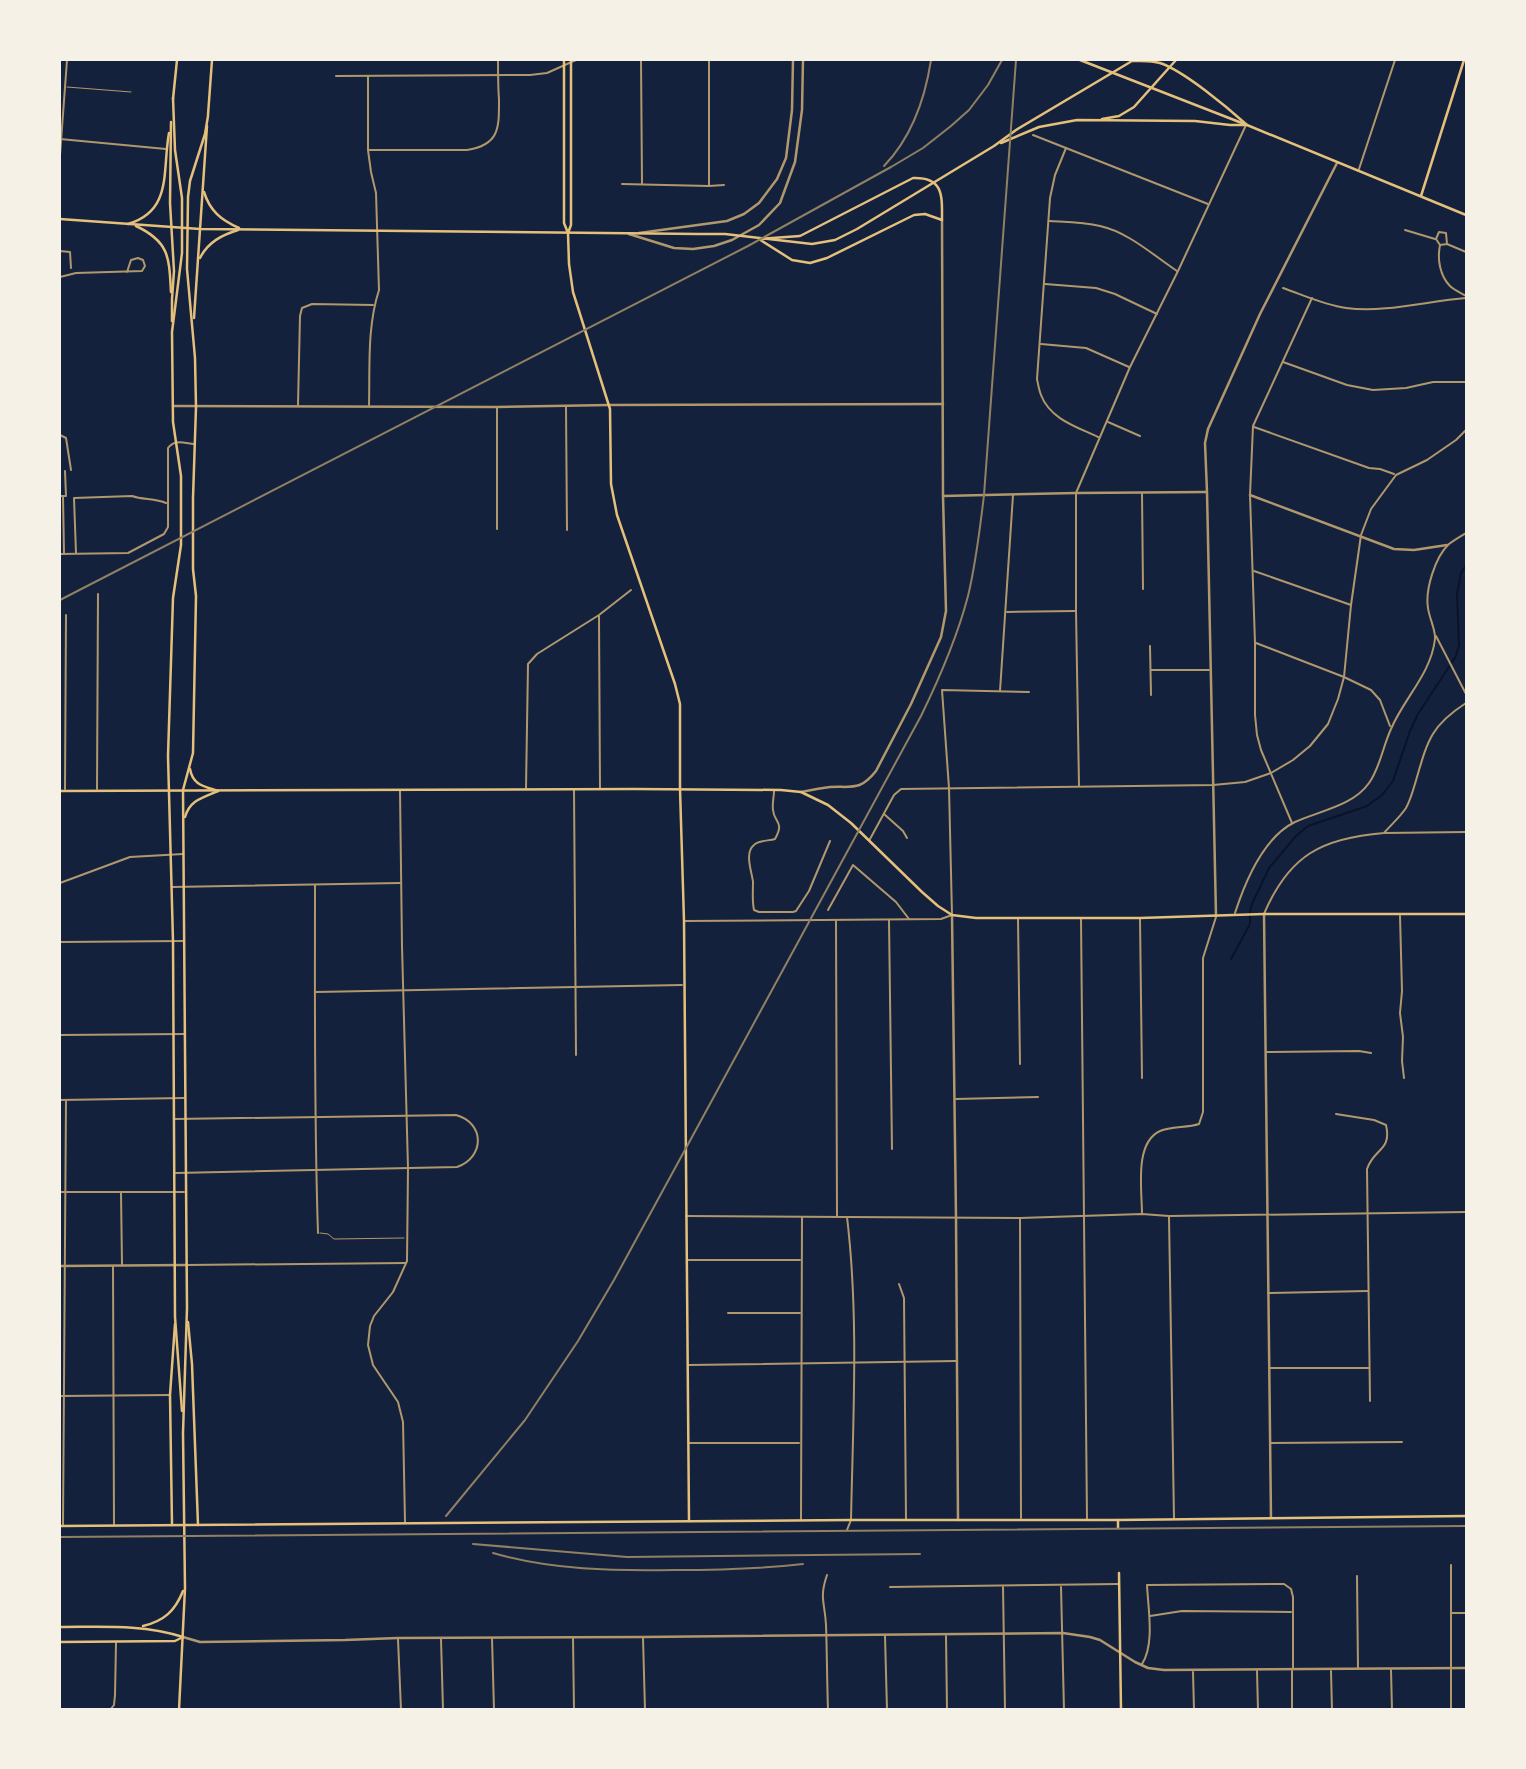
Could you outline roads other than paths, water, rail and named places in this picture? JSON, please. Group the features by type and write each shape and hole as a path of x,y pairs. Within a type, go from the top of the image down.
{"main road":[{"path":"172,1525 170,1395 175,1317 176,1173 168,756 173,598 181,545 181,476 173,407 174,228 169,174 177,60"},
{"path":"193,332 212,60"},
{"path":"564,60 565,223 568,233 570,280 609,405 611,484 617,515 676,684 680,704 689,1521"},
{"path":"1081,60 1466,215"},
{"path":"60,219 195,229 699,234 812,244 835,240 857,229 1133,60 1154,62 1172,68 1247,125"},
{"path":"1099,120 1119,116 1134,107 1176,60"},
{"path":"1421,196 1464,60"},
{"path":"568,233 571,225 570,61"},
{"path":"172,332 182,253 182,198 175,150 173,98"},
{"path":"179,1710 185,1588 183,1431 187,1308 183,790 193,753 195,605 193,569 196,407 187,269 189,189 208,116"},
{"path":"994,146 1039,127 1077,120 1195,121 1247,125"},
{"path":"125,225 152,212 158,204 171,122"},
{"path":"913,178 936,184 943,197 942,220 920,214 827,258 810,263 792,260 760,239 800,236 913,178"},
{"path":"203,189 212,210 220,218 242,230"},
{"path":"133,225 145,230 166,250 172,299"},
{"path":"198,264 208,246 227,234 242,230"},
{"path":"189,767 193,779 218,790"},
{"path":"60,791 680,789 802,792 828,805 851,822 922,892 952,915 976,918 1140,918 1264,914 1466,914"},
{"path":"183,821 188,807 218,790"},
{"path":"187,1308 192,1364 198,1525"},
{"path":"175,1317 183,1431"},
{"path":"61,1526 1466,1516"},
{"path":"1118,1520 1118,1528"},
{"path":"1119,1573 1121,1710"},
{"path":"140,1627 162,1620 170,1614 185,1588"},
{"path":"60,1627 140,1627 183,1637"},
{"path":"60,1642 175,1641 183,1637"}],"street":[{"path":"60,155 68,60"},
{"path":"368,150 467,150 488,142 499,127 498,60"},
{"path":"336,76 498,76 547,73 576,60"},
{"path":"641,60 642,184"},
{"path":"709,60 709,186"},
{"path":"629,234 727,221 744,214 759,203 776,179 786,158 790,139 793,60"},
{"path":"629,234 674,248 693,249 732,240 759,225 780,204 795,162 799,139 803,60"},
{"path":"1359,170 1395,60"},
{"path":"368,76 368,150 376,193 379,290 371,327 369,406"},
{"path":"792,95 802,96"},
{"path":"1079,787 1076,493 1130,367 1247,125"},
{"path":"1033,135 1209,205"},
{"path":"60,139 166,149"},
{"path":"1066,148 1055,175 1048,221 1037,379 1041,396 1053,413 1099,438"},
{"path":"1142,1214 1141,1166 1143,1152 1150,1138 1162,1130 1199,1124 1203,1112 1203,958 1216,916 1205,443 1208,429 1260,314 1337,163"},
{"path":"622,184 724,185"},
{"path":"802,792 828,787 857,788 868,780 876,771 911,704 941,637 946,611 942,220"},
{"path":"1048,221 1102,226 1124,235 1178,271"},
{"path":"1405,230 1436,239 1440,245 1438,253 1442,275 1451,287 1466,297"},
{"path":"1436,239 1439,232 1446,233 1447,244"},
{"path":"1440,245 1447,244 1466,253"},
{"path":"60,251 70,251 71,268"},
{"path":"60,277 76,273 127,272 142,271 145,266 143,260 134,258 127,272"},
{"path":"1044,284 1096,288 1157,314"},
{"path":"1283,289 1344,307 1366,309 1466,297"},
{"path":"1292,823 1257,736 1250,495 1253,426 1312,298"},
{"path":"298,406 302,308 312,304 374,305"},
{"path":"1040,344 1086,348 1130,367"},
{"path":"1282,362 1347,385 1373,390 1406,388 1433,382 1466,382"},
{"path":"173,407 943,404"},
{"path":"566,406 567,530"},
{"path":"497,407 497,529"},
{"path":"1107,422 1140,436"},
{"path":"1253,426 1369,468 1396,475"},
{"path":"870,840 894,795 900,790 1213,786 1245,782 1271,773 1293,760 1310,746 1328,724 1338,699 1344,677 1361,535 1371,509 1396,475 1427,460 1457,440 1466,430"},
{"path":"60,435 66,438 71,470"},
{"path":"60,554 128,553 164,534 168,527 168,448 175,442 194,444"},
{"path":"64,554 65,471"},
{"path":"1142,492 1143,589"},
{"path":"943,496 1208,492"},
{"path":"1000,691 1013,494"},
{"path":"1250,495 1394,549 1414,550 1447,545 1466,533"},
{"path":"76,554 74,498 132,496 169,503"},
{"path":"1447,545 1429,582 1427,604 1436,636 1466,694"},
{"path":"1254,570 1351,605"},
{"path":"526,789 528,664 537,654 631,590"},
{"path":"97,790 98,594"},
{"path":"1006,612 1076,611"},
{"path":"65,791 66,615"},
{"path":"598,615 600,789"},
{"path":"1234,916 1241,895 1261,856 1275,836 1292,823 1359,795 1370,782 1391,728 1419,682 1436,636"},
{"path":"1255,643 1371,690 1380,700 1391,728"},
{"path":"1150,646 1151,695"},
{"path":"1151,670 1211,670"},
{"path":"958,1520 952,915 949,788 942,690 1029,692"},
{"path":"1384,832 1405,808 1412,795 1426,746 1436,728 1449,714 1466,703"},
{"path":"574,789 576,1055"},
{"path":"400,790 408,1168 407,1264 393,1292 374,1316 368,1345 373,1365 398,1402 403,1422 405,1523"},
{"path":"774,790 773,811 779,823 778,836 754,844 750,853 754,910 796,911 809,891 830,841"},
{"path":"884,814 906,838"},
{"path":"1271,1518 1264,914 1272,895 1293,866 1314,850 1336,840 1384,832 1466,832"},
{"path":"60,883 130,857 184,854"},
{"path":"828,909 853,865 896,902 909,919"},
{"path":"172,887 401,883"},
{"path":"315,885 317,1233"},
{"path":"684,921 941,919 952,915"},
{"path":"1400,915 1400,1013 1404,1078"},
{"path":"1018,918 1020,1064"},
{"path":"1081,918 1087,1519"},
{"path":"1140,918 1142,1078"},
{"path":"836,919 837,1216"},
{"path":"889,919 892,1149"},
{"path":"60,942 184,941"},
{"path":"316,992 684,985"},
{"path":"60,1035 185,1034"},
{"path":"1266,1052 1359,1051 1371,1054"},
{"path":"955,1100 1038,1097"},
{"path":"60,1100 186,1098"},
{"path":"61,1526 66,1100"},
{"path":"1336,1114 1386,1125 1388,1136 1386,1145 1370,1161 1367,1169 1370,1401"},
{"path":"174,1119 451,1115 461,1116 470,1122 476,1130 478,1140 471,1159 452,1167 176,1173"},
{"path":"60,1192 187,1192"},
{"path":"121,1192 122,1266"},
{"path":"685,1216 1020,1218 1142,1214 1169,1216 1466,1212"},
{"path":"801,1521 802,1216"},
{"path":"847,1216 853,1262 851,1520 847,1530"},
{"path":"1169,1216 1174,1518"},
{"path":"1020,1218 1021,1519"},
{"path":"686,1260 801,1260"},
{"path":"62,1266 407,1264"},
{"path":"113,1266 114,1526"},
{"path":"899,1284 904,1298 906,1520"},
{"path":"1267,1293 1368,1291"},
{"path":"728,1313 802,1313"},
{"path":"688,1365 956,1362"},
{"path":"1268,1368 1369,1368"},
{"path":"61,1396 170,1395"},
{"path":"1269,1443 1402,1442"},
{"path":"688,1443 800,1443"},
{"path":"1451,1565 1451,1710"},
{"path":"827,1575 822,1588 822,1598 827,1635 828,1710"},
{"path":"1357,1576 1358,1669"},
{"path":"890,1587 1119,1584"},
{"path":"1142,1665 1149,1647 1147,1585 1284,1584 1291,1590 1293,1597 1293,1710"},
{"path":"1003,1586 1005,1710"},
{"path":"1061,1586 1064,1710"},
{"path":"1149,1617 1182,1611 1292,1612"},
{"path":"1451,1613 1466,1613"},
{"path":"183,1637 200,1642 441,1637 1063,1633 1100,1640 1142,1665 1164,1670 1466,1668"},
{"path":"885,1635 887,1710"},
{"path":"946,1635 947,1710"},
{"path":"441,1637 443,1710"},
{"path":"492,1637 494,1710"},
{"path":"572,1637 574,1710"},
{"path":"643,1637 645,1710"},
{"path":"398,1638 401,1710"},
{"path":"110,1710 114,1705 116,1642"},
{"path":"1391,1669 1392,1710"},
{"path":"1257,1670 1258,1710"},
{"path":"1331,1670 1332,1710"},
{"path":"1193,1671 1194,1710"}],"lane":[{"path":"65,87 131,92"},
{"path":"317,1233 328,1234 334,1239 407,1238"}],"waterway":[{"path":"1231,959 1250,924 1252,904 1269,868 1296,836 1308,826 1367,806 1382,795 1393,781 1418,714 1456,656 1459,645 1457,594 1461,573 1466,565"}],"railway":[{"path":"884,166 902,143 916,117 931,60"},
{"path":"60,600 748,246 891,167 923,148 969,110 1002,60"},
{"path":"446,1516 525,1420 578,1341 614,1280 921,716 948,657 971,584 984,495 1016,60"},
{"path":"60,1537 1466,1526"},
{"path":"473,1544 627,1557 920,1554"},
{"path":"493,1553 537,1563 606,1570 722,1569 803,1564"}]}
